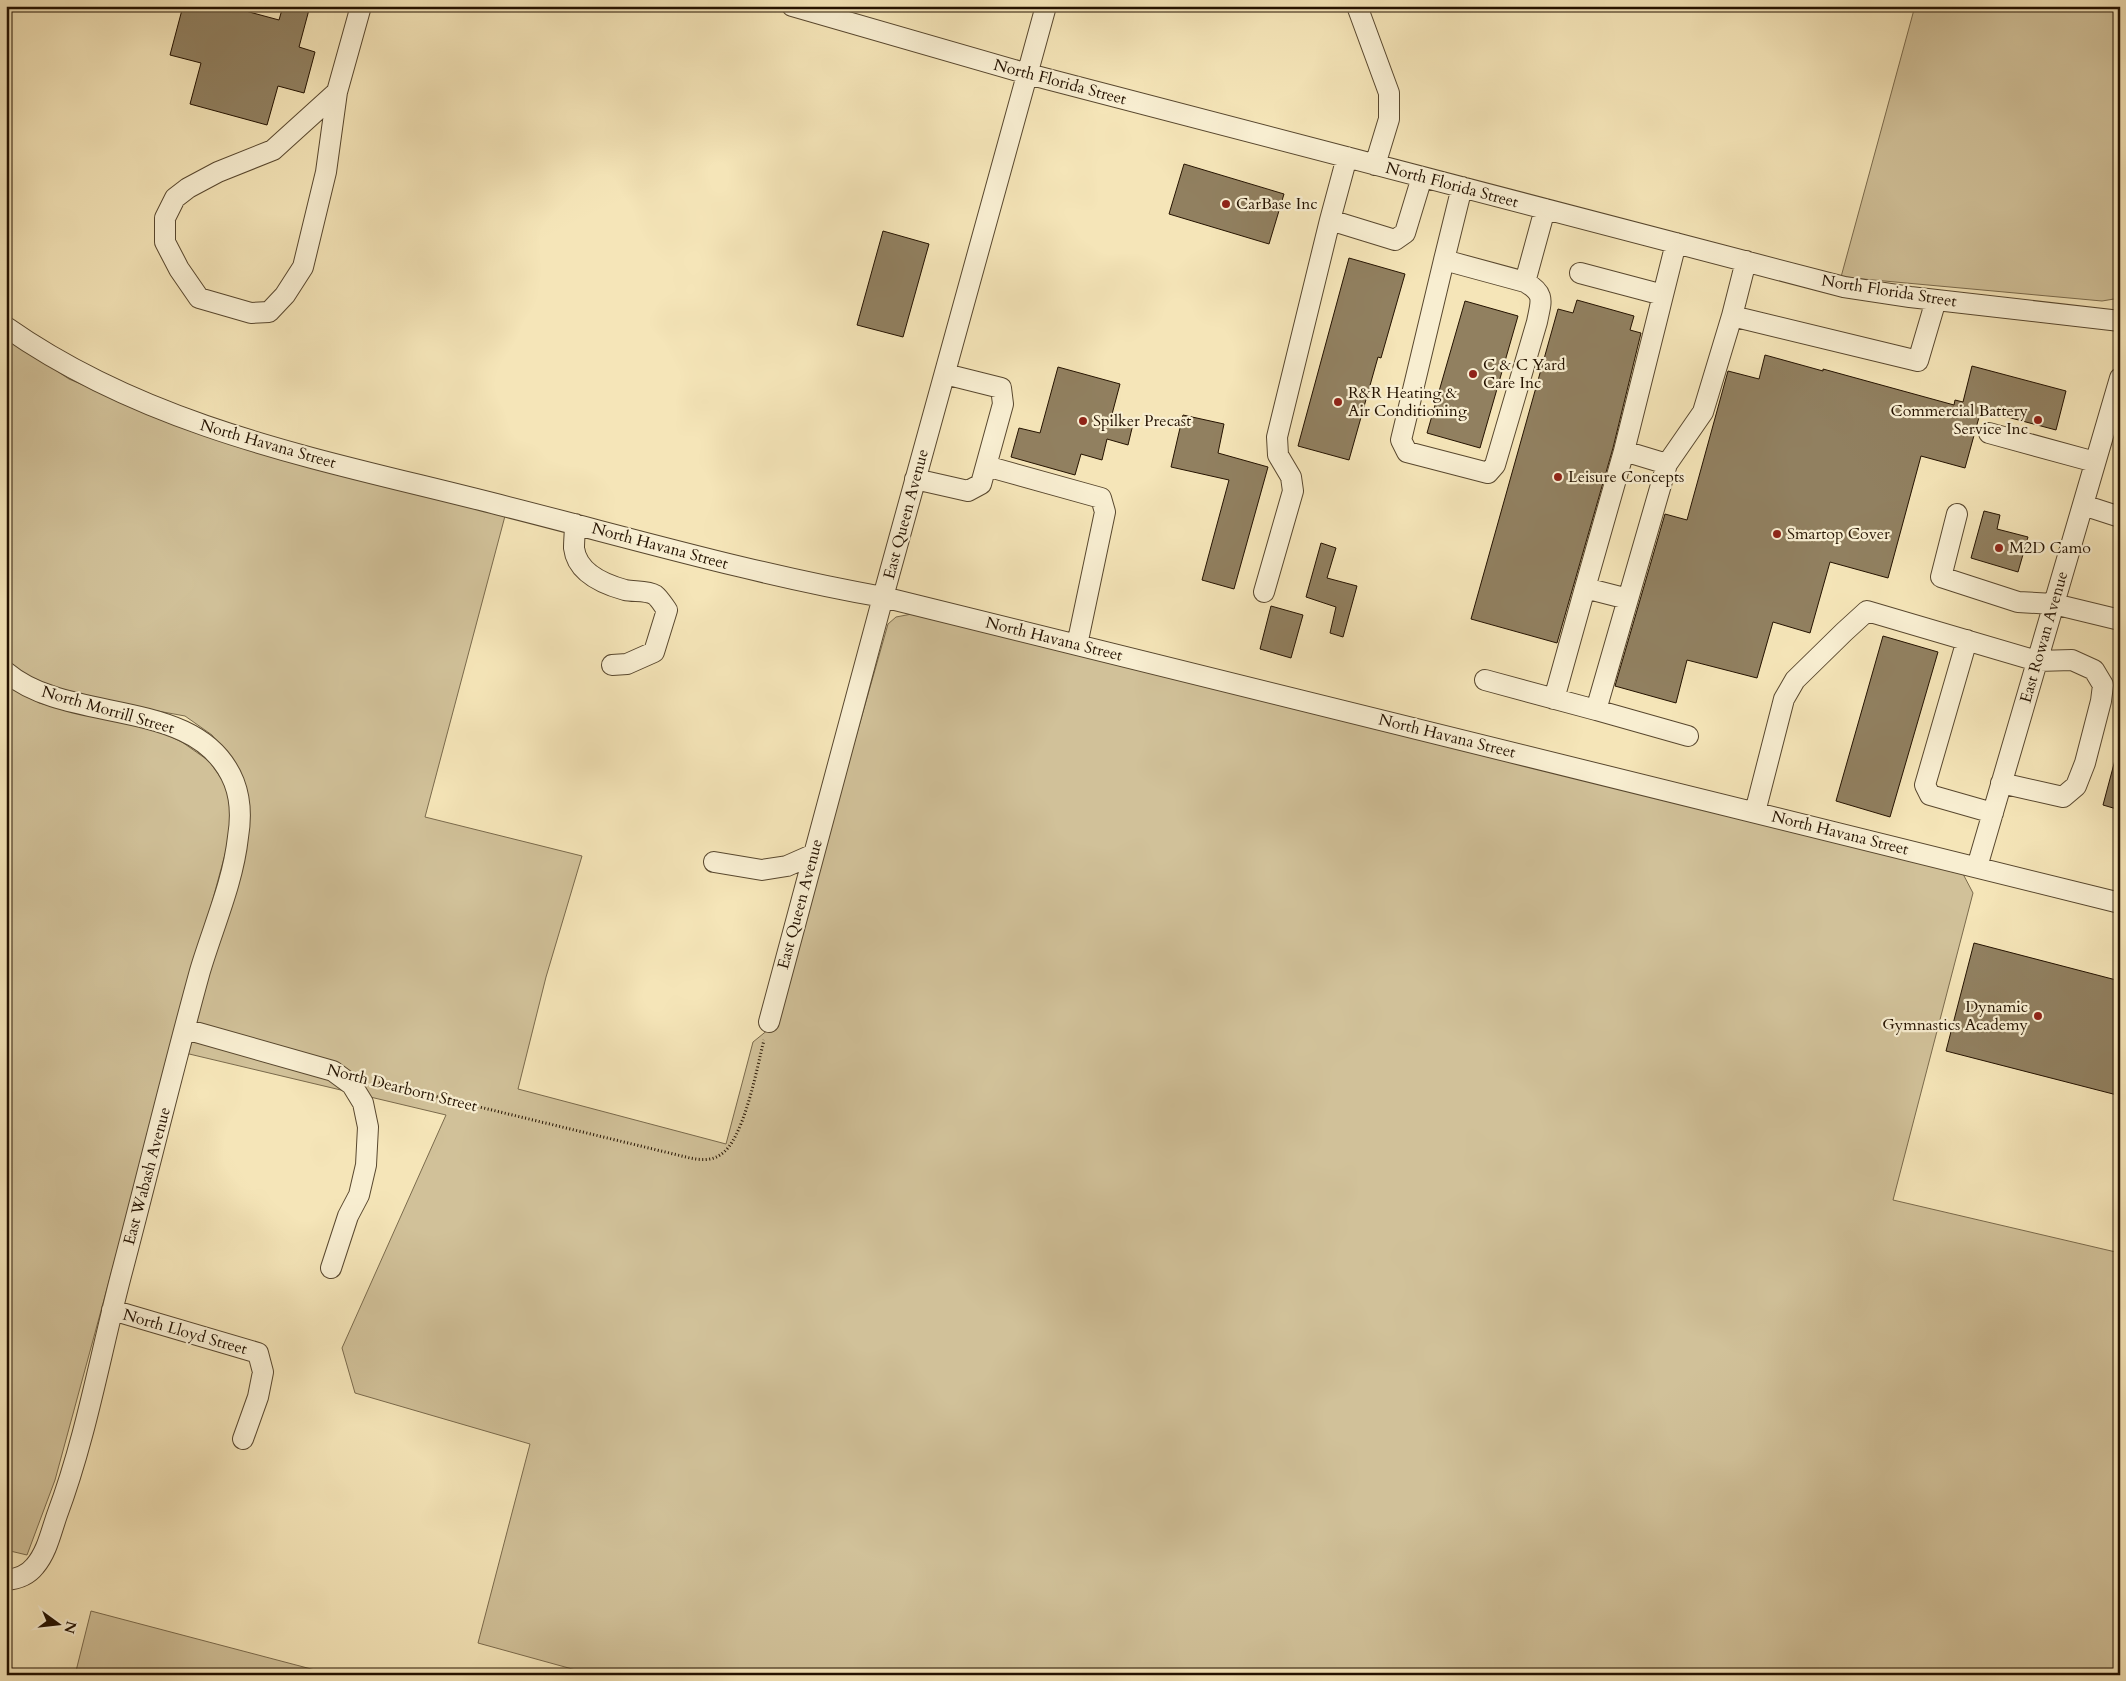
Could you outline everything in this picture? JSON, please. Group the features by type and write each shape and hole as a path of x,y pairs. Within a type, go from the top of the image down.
{"street":[{"path":"338,92 273,150 218,172 175,198 165,218 165,242 179,270 200,298 251,313 269,312 286,295 303,267 315,224 326,172 338,92 361,6"},
{"name":"North Florida Street","path":"792,6 818,10 1028,74 1844,287 1936,300 2120,321"},
{"name":"East Queen Avenue","path":"769,1022 812,855 1046,6"},
{"path":"1357,6 1389,93 1390,119 1375,164"},
{"path":"1264,592 1293,491 1291,477 1278,455 1277,437 1346,157"},
{"path":"1330,220 1395,240 1405,234 1422,177"},
{"path":"1444,260 1525,282 1537,288 1541,298 1537,322 1495,465 1488,473 1407,452 1401,440 1444,260 1462,187"},
{"path":"1525,282 1545,209"},
{"path":"1554,699 1624,451 1676,243"},
{"path":"1596,710 1667,464 1703,412 1732,316 1746,261"},
{"path":"1580,273 1663,295"},
{"path":"1732,316 1918,361 1936,300"},
{"name":"North Havana Street","path":"6,326 40,348 113,388 198,425 301,456 771,575 883,597 2120,903"},
{"path":"915,479 968,491 981,484 1003,404 1000,388 945,374"},
{"name":"East Rowan Avenue","path":"1977,867 2120,378"},
{"path":"1989,433 2095,462"},
{"path":"1624,451 1667,464"},
{"path":"986,466 1101,498 1105,512 1077,645"},
{"path":"2083,505 2120,516"},
{"path":"1957,514 1941,577 2018,602 2054,604 2120,620"},
{"path":"575,524 574,549 584,570 596,580 624,590 653,594 660,599 667,610 654,652 626,664 612,665"},
{"path":"1585,588 1628,599"},
{"path":"1755,812 1784,699 1795,680 1867,611 2037,661 2072,660 2094,670 2103,685 2101,701 2085,763 2076,786 2063,798 2001,784"},
{"path":"1967,640 1925,785 1930,795 1993,813"},
{"name":"North Morrill Street","path":"6,672 29,687 64,700 150,720 184,731 212,750 229,771"},
{"path":"1485,680 1688,736"},
{"name":"East Wabash Avenue","path":"6,1580 26,1575 41,1557 64,1496 82,1438 112,1310 185,1029 237,847 240,808 236,789 229,771"},
{"path":"714,862 762,870 786,866 812,855"},
{"name":"North Dearborn Street","path":"185,1029 333,1072 352,1084 363,1103 368,1127 366,1165 359,1195 348,1216 331,1268"},
{"name":"North Lloyd Street","path":"112,1310 258,1353 263,1372 258,1397 243,1439"}],"path":[{"name":"North Dearborn Street","path":"371,1081 621,1142 700,1160 710,1159 725,1152 736,1137 769,1022"}],"shaded area":[{"path":"1915,6 2120,6 2120,298 2102,301 1841,277"},
{"path":"6,337 69,379 200,434 505,516 425,817 582,856 546,977 518,1089 726,1144 753,1042 774,1025 888,624 896,617 917,613 1962,872 1973,893 1893,1200 2120,1253 2120,1675 594,1675 478,1643 530,1444 355,1393 342,1348 446,1115 185,1053 249,809 239,769 212,735 185,716 70,695 31,679 6,660"},
{"path":"6,680 39,703 152,728 182,742 209,761 228,788 233,825 55,1480 27,1555 6,1550"},
{"path":"91,1611 334,1675 75,1675"}],"building":[{"path":"183,6 227,6 279,20 283,6 310,6 299,47 315,52 304,93 278,86 267,125 190,104 201,63 170,55"},
{"name":"CarBase Inc","path":"1184,164 1284,194 1269,244 1169,214"},
{"path":"883,231 929,244 903,337 857,325"},
{"name":"R&R Heating & Air Conditioning","path":"1349,258 1405,274 1381,358 1378,357 1349,460 1298,446"},
{"name":"Leisure Concepts","path":"1577,300 1634,316 1630,330 1641,333 1613,448 1557,643 1471,619 1558,309 1573,313"},
{"name":"C & C Yard Care Inc","path":"1465,301 1518,316 1480,448 1427,433"},
{"name":"Smartop Cover","path":"1765,355 1954,405 1955,400 1963,402 1972,366 2066,391 2056,430 1981,410 1965,468 1921,456 1888,578 1830,562 1810,633 1773,622 1757,678 1687,660 1676,703 1615,686 1665,514 1687,520 1728,371 1759,379"},
{"name":"Spilker Precast","path":"1058,367 1120,384 1111,418 1133,424 1128,445 1107,439 1102,460 1081,454 1075,475 1011,457 1019,428 1040,433"},
{"path":"1183,415 1224,424 1218,453 1268,467 1234,589 1202,580 1229,480 1171,467"},
{"name":"M2D Camo","path":"1984,511 2000,515 1997,529 2028,537 2018,572 1971,558"},
{"path":"1321,543 1336,548 1327,578 1357,586 1343,637 1330,633 1336,607 1306,597"},
{"path":"1271,606 1303,615 1291,658 1260,649"},
{"path":"1883,636 1938,652 1890,817 1836,801"},
{"path":"2115,760 2120,761 2120,810 2103,805"},
{"name":"Dynamic Gymnastics Academy","path":"1974,943 2120,981 2120,1083 2117,1095 1946,1051"}],"place":[{"name":"CarBase Inc","path":"1226,204"},
{"name":"C & C Yard Care Inc","path":"1473,374"},
{"name":"R&R Heating & Air Conditioning","path":"1338,402"},
{"name":"Commercial Battery Service Inc","path":"2038,420"},
{"name":"Spilker Precast","path":"1083,421"},
{"name":"Leisure Concepts","path":"1558,477"},
{"name":"Smartop Cover","path":"1777,534"},
{"name":"M2D Camo","path":"1999,548"},
{"name":"Dynamic Gymnastics Academy","path":"2038,1016"}]}
